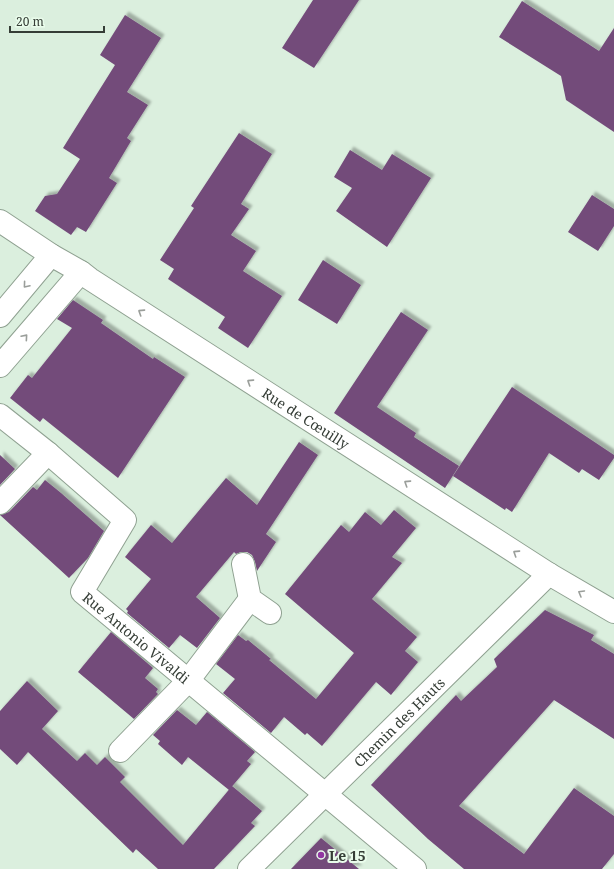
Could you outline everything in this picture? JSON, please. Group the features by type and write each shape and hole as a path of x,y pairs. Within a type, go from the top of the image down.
{"street":[{"name":"Rue de Cœuilly","path":"0,221 549,574 614,612"},
{"path":"0,316 51,255"},
{"path":"0,366 81,272"},
{"name":"Rue Antonio Vivaldi","path":"0,415 48,453 125,520 82,592 414,869"},
{"path":"0,503 48,453"},
{"path":"243,564 250,599 270,613"},
{"name":"Chemin des Hauts","path":"249,869 326,795 549,574"},
{"path":"120,751 188,681 250,599"}],"building":[{"path":"313,0 359,0 314,68 282,48"},
{"path":"522,1 599,51 614,28 614,132 566,100 561,76 499,37"},
{"path":"125,15 161,38 127,92 148,105 127,138 131,141 109,178 117,183 86,232 77,227 71,235 35,211 45,196 57,194 80,159 63,148 115,65 100,55"},
{"path":"239,133 272,154 241,204 249,209 231,235 256,251 243,271 282,296 248,348 218,328 225,317 168,279 174,269 160,260 194,208 191,206"},
{"path":"350,150 382,170 392,154 431,178 387,247 336,211 352,188 334,177"},
{"path":"592,195 614,209 614,226 598,251 568,232"},
{"path":"323,260 361,285 337,324 298,300"},
{"path":"73,300 103,320 101,323 153,359 154,357 185,377 118,478 43,418 40,422 10,398 28,375 32,378 72,328 57,319"},
{"path":"401,312 428,330 377,407 416,433 414,437 459,466 445,488 334,413"},
{"path":"512,387 614,455 614,458 599,480 582,469 579,473 549,453 512,512 506,508 505,510 453,476"},
{"path":"299,442 318,455 266,534 276,542 257,571 252,555 247,552 236,554 234,552 196,597 220,618 197,648 180,635 169,648 127,613 128,611 126,609 151,579 125,557 151,525 172,543 226,478 257,505"},
{"path":"0,455 15,469 0,485"},
{"path":"45,480 104,531 88,558 69,578 0,515 9,512 33,487 37,490"},
{"path":"394,510 416,528 392,557 402,563 372,599 417,637 405,651 418,662 391,695 376,682 322,746 307,733 305,735 284,717 271,733 223,693 235,679 216,664 238,635 246,641 248,640 271,659 269,660 316,699 354,653 285,594 341,525 349,532 365,512 381,525"},
{"path":"545,610 594,635 591,640 614,654 614,739 554,700 459,806 524,854 574,788 614,816 614,854 602,869 464,869 428,839 371,785 456,695 461,701 497,667 494,659"},
{"path":"111,632 153,668 145,678 158,689 156,692 158,694 134,719 78,672"},
{"path":"27,681 58,711 42,729 77,761 85,753 97,765 105,757 125,777 120,782 183,845 232,786 262,811 251,823 255,826 214,869 158,869 136,849 133,853 28,752 17,765 0,749 0,711"},
{"path":"177,710 196,725 207,712 255,752 247,761 251,764 229,790 188,757 182,765 158,744 160,741 153,735"},
{"name":"Le 15","path":"321,838 359,869 291,869"}],"place":[{"name":"Le 15","path":"321,855"}]}
